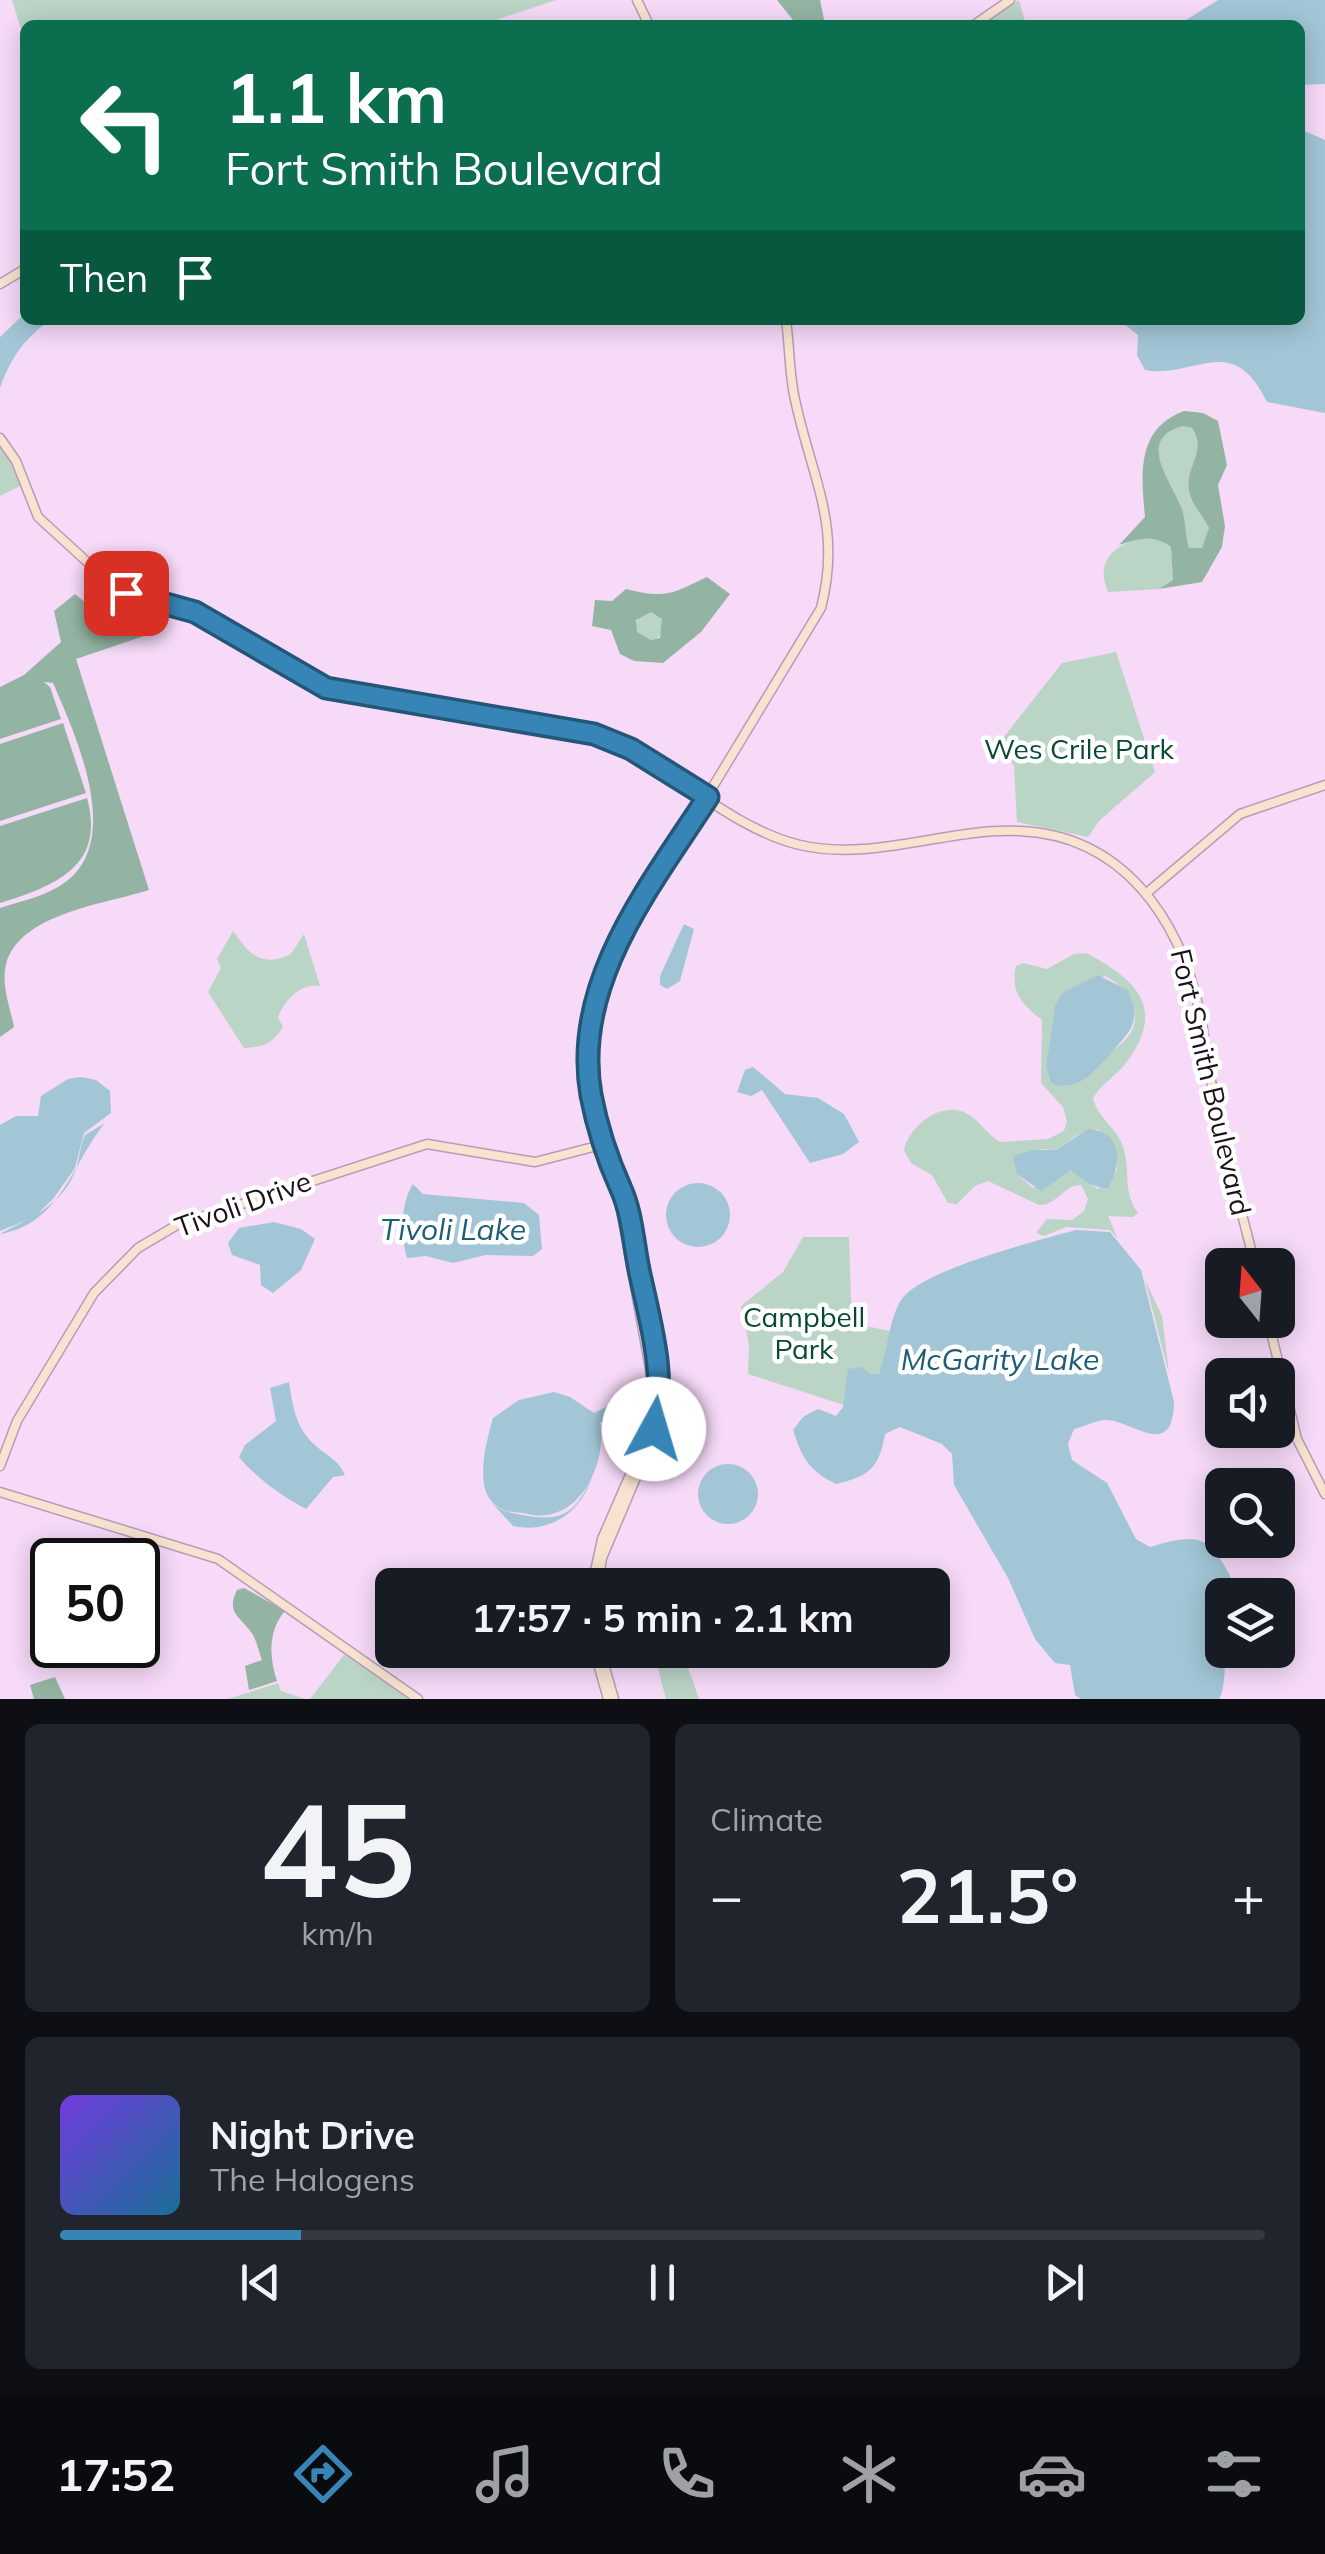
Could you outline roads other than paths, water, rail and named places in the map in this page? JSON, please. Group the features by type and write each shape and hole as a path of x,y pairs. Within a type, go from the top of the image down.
{"street":[{"path":"981,20 1010,0"},
{"path":"598,1568 602,1539 642,1447 653,1385 616,1182 588,1068 596,994 614,950 812,628 831,562 826,516 796,406 787,325"},
{"name":"Fort Smith Boulevard","path":"0,438 16,460 38,518 119,591 195,612 326,688 594,734 631,749 767,832 822,849 866,849 984,832 1049,834 1109,858 1148,892 1176,935 1200,1012 1210,1076 1251,1248"},
{"path":"1148,892 1240,814 1325,785"},
{"name":"Tivoli Drive","path":"0,1466 17,1420 94,1293 138,1248 177,1225 426,1144 534,1162 604,1144"},
{"path":"1272,1338 1297,1439 1325,1494"},
{"path":"0,1492 218,1559 418,1699"},
{"path":"602,1668 611,1699"}],"water":[{"path":"1218,0 1325,0 1325,84 1305,85 1305,20 1186,20"},
{"path":"1305,131 1325,140 1325,413 1267,402 1254,380 1226,363 1145,370 1137,355 1138,335 1125,325 1305,325"},
{"path":"20,318 20,325 45,325 20,350 0,388 0,337"},
{"path":"684,924 694,929 680,981 667,989 660,985 660,976"},
{"path":"1098,975 1127,990 1134,1010 1132,1026 1088,1077 1057,1086 1051,1082 1046,1066 1055,1005 1062,993"},
{"path":"753,1067 785,1094 818,1098 844,1114 859,1142 843,1154 810,1163 762,1090 751,1096 737,1092 745,1070"},
{"path":"68,1079 96,1080 110,1091 111,1113 84,1133 75,1168 53,1199 34,1217 0,1231 0,1125 16,1116 38,1116 41,1096"},
{"path":"105,1123 94,1139 76,1168 85,1135"},
{"path":"1088,1129 1099,1131 1113,1142 1117,1160 1108,1188 1087,1182 1071,1170 1041,1191 1017,1174 1013,1156 1034,1150 1056,1150"},
{"path":"698,1183 721,1192 730,1215 721,1238 698,1247 675,1238 666,1215 675,1192"},
{"name":"Tivoli Lake","path":"413,1184 423,1194 524,1203 539,1215 542,1249 533,1256 485,1255 453,1263 426,1256 407,1258 403,1220"},
{"path":"55,1200 38,1218 0,1234 42,1211"},
{"path":"274,1222 301,1229 315,1239 301,1270 273,1293 261,1285 260,1265 232,1255 228,1243 239,1228"},
{"name":"McGarity Lake","path":"1076,1230 1110,1232 1141,1270 1174,1402 1172,1420 1167,1430 1159,1434 1107,1420 1095,1422 1074,1429 1068,1444 1072,1460 1107,1483 1136,1539 1150,1547 1197,1540 1205,1543 1205,1558 1220,1558 1223,1562 1231,1578 1205,1578 1205,1668 1225,1668 1219,1699 1081,1699 1075,1695 1070,1665 1055,1663 1035,1639 1008,1578 954,1485 952,1454 942,1444 900,1427 885,1434 880,1455 871,1469 836,1484 808,1463 800,1449 793,1430 803,1417 818,1409 836,1416 843,1407 848,1369 862,1367 870,1374 879,1374 901,1300 931,1278"},
{"path":"289,1382 304,1433 345,1475 333,1477 306,1509 270,1486 239,1457 245,1445 276,1421 270,1388"},
{"path":"554,1392 570,1397 594,1413 614,1403 632,1402 637,1416 625,1423 600,1422 599,1457 594,1474 574,1502 545,1515 504,1510 493,1503 484,1482 484,1455 493,1418 519,1400"},
{"path":"728,1464 749,1473 758,1494 749,1515 728,1524 707,1515 698,1494 707,1473"},
{"path":"592,1477 572,1510 540,1527 513,1526 492,1503 522,1515 557,1516 573,1508"}],"park label":[{"name":"Wes Crile Park","path":"1079,749"},
{"name":"Campbell Park","path":"804,1333"}]}
